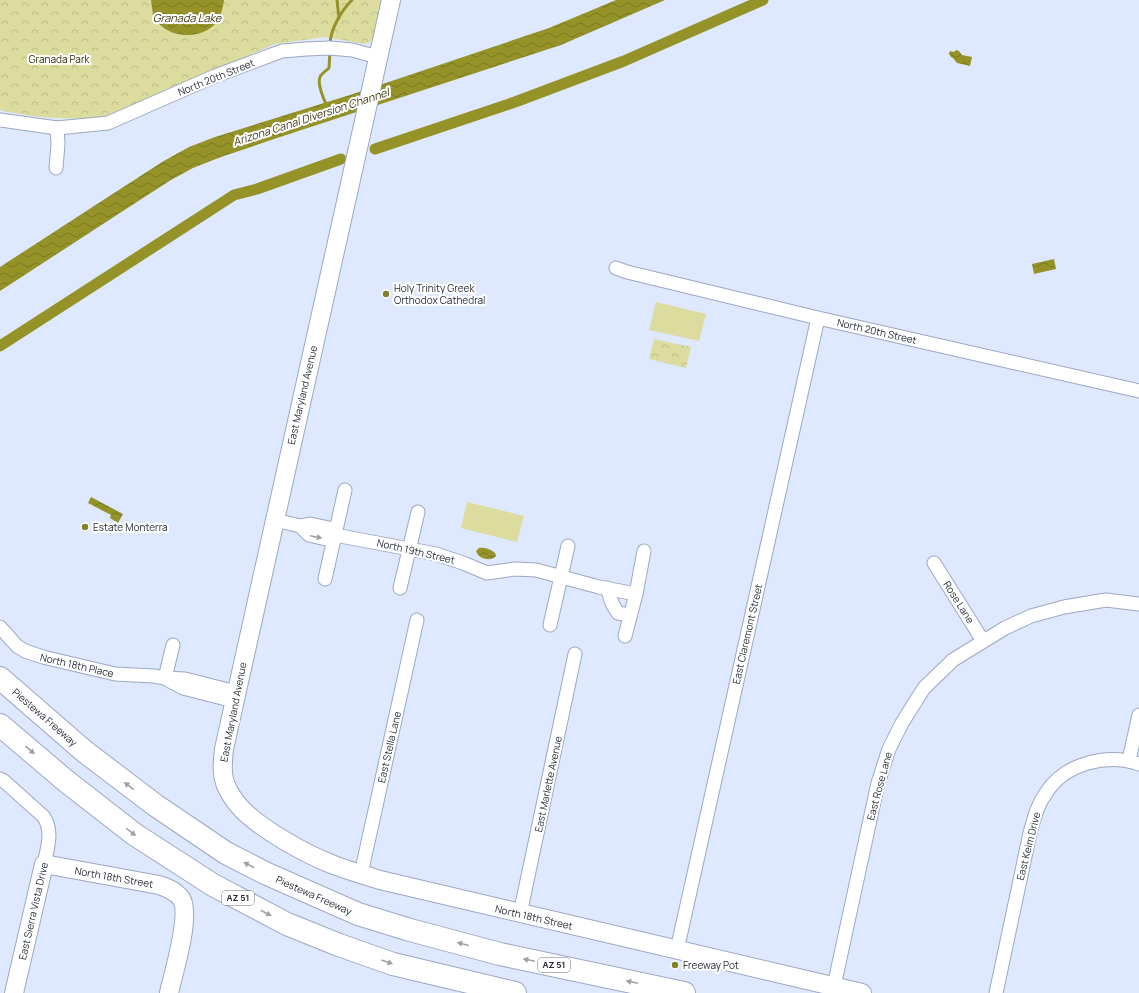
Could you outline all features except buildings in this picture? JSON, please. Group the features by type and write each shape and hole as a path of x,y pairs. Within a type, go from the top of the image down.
{"highway":[{"name":"Piestewa Freeway","path":"0,678 84,752 155,805 226,853 264,873 358,914 410,930 500,954 684,993"},
{"name":"AZ 51","path":"0,725 66,781 134,834 213,885 280,920 339,945 393,964 515,993"}],"street":[{"name":"East Maryland Avenue","path":"229,791 225,782 223,760 235,696 391,0"},
{"name":"North 20th Street","path":"0,120 57,128 108,122 216,76 282,51 306,48 330,48 352,50 378,57"},
{"path":"56,168 58,144 57,128"},
{"name":"North 20th Street","path":"616,268 627,272 818,318 1139,391"},
{"name":"East Claremont Street","path":"677,950 818,318"},
{"path":"325,579 345,490"},
{"path":"400,588 418,512"},
{"name":"North 19th Street","path":"275,520 300,526 310,524 329,528 335,535 443,556 488,573 515,569 536,570 636,594"},
{"path":"550,625 568,546"},
{"path":"625,636 636,594 644,551"},
{"name":"Rose Lane","path":"934,562 983,641"},
{"path":"608,588 608,595 618,613 630,615"},
{"name":"East Rose Lane","path":"834,986 878,783 889,749 902,722 924,688 954,660 1005,628 1031,616 1064,607 1106,600 1139,604"},
{"name":"East Stella Lane","path":"361,874 417,620"},
{"name":"North 18th Place","path":"0,627 17,646 25,651 42,657 114,674 165,678 235,696"},
{"path":"165,678 173,645"},
{"name":"East Marlette Avenue","path":"520,914 576,654"},
{"path":"1134,762 1139,715"},
{"name":"East Keim Drive","path":"996,993 1030,833 1036,810 1046,792 1059,778 1088,762 1115,759 1134,762"},
{"name":"East Sierra Vista Drive","path":"0,779 44,816 48,822 49,829 44,864 14,993"},
{"name":"North 18th Street","path":"229,791 240,807 264,828 319,859 361,874 520,914 862,993"},
{"name":"North 18th Street","path":"44,864 158,886 170,889 181,898 185,909 185,922 169,993"}],"green space":[{"name":"Granada Park","path":"0,0 382,0 374,36 370,42 364,44 325,37 275,44 106,116 93,118 53,118 0,110"},
{"path":"656,302 706,314 699,341 649,330"},
{"path":"654,339 691,347 686,368 649,359"},
{"path":"467,502 524,516 517,542 461,528"}],"water":[{"name":"Granada Lake","path":"151,0 224,0 221,14 218,21 213,26 199,33 182,35 166,30 160,25 154,16"},
{"name":"Arizona Canal Diversion Channel","path":"616,0 665,0 561,45 277,138 193,168 171,180 0,291 0,267 162,162 189,147 215,137 353,94 549,28"},
{"path":"956,50 962,55 972,57 970,66 957,63 951,57 949,54 950,51 954,52"},
{"path":"1054,259 1056,269 1034,274 1032,264"},
{"path":"91,497 123,514 118,523 110,518 111,515 88,503"},
{"path":"479,548 489,549 495,553 496,556 491,559 482,558 476,551"}],"waterway":[{"path":"337,0 339,18"},
{"path":"330,45 330,39 334,27 352,0"},
{"path":"375,149 515,102 624,61 763,0"},
{"name":"Arizona Canal Diversion Channel","path":"327,106 321,92 319,80 329,68 330,51"},
{"path":"0,346 234,195 257,189 341,159"}],"place":[{"name":"Holy Trinity Greek Orthodox Cathedral","path":"386,294"},
{"name":"Estate Monterra","path":"85,527"},
{"name":"Freeway Pot","path":"675,965"}]}
